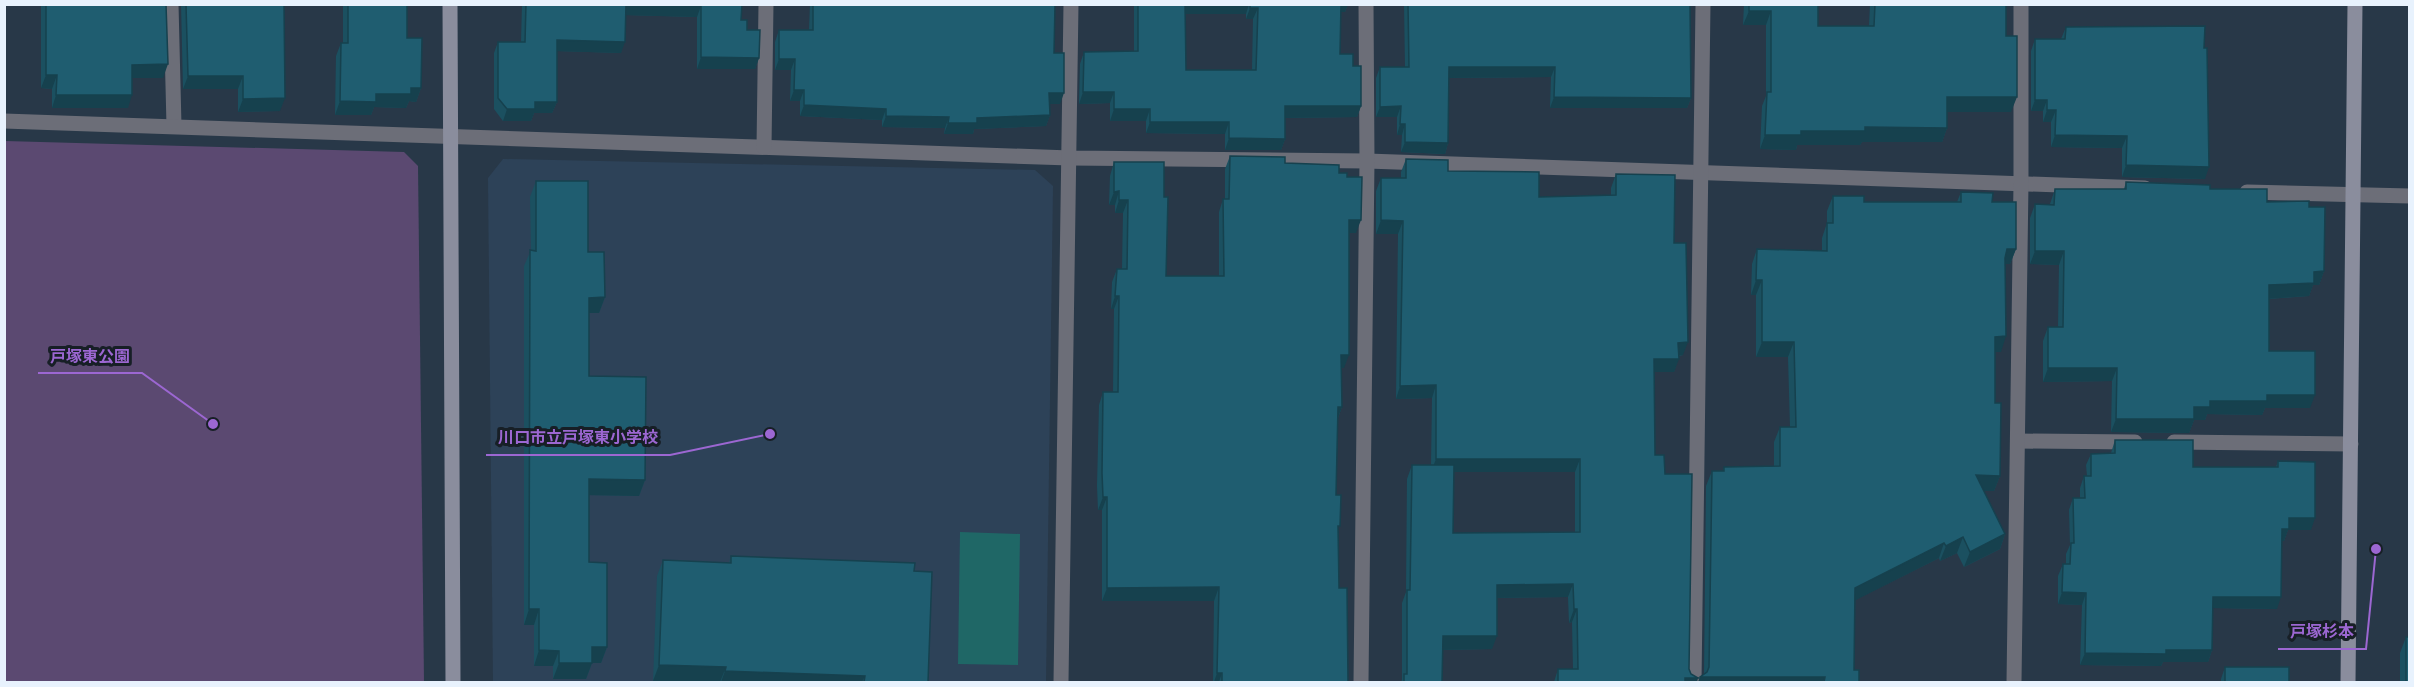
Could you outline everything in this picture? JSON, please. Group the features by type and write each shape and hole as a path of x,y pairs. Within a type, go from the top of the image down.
{"street":[{"path":"171,4 174,126"},
{"path":"450,4 453,682"},
{"path":"764,147 766,4"},
{"path":"1061,682 1071,4"},
{"path":"1361,682 1367,160 1366,4"},
{"path":"1694,682 1703,4"},
{"path":"2014,682 2021,183 2021,4"},
{"path":"2348,682 2355,4"},
{"path":"4,121 1070,158 1367,160 2164,188"},
{"path":"2235,191 2409,196"},
{"path":"2018,441 2351,444"}],"shaded area":[{"path":"5,141 404,152 418,166 424,682 5,682"},
{"path":"503,159 1035,170 1053,186 1046,682 493,682 488,178"},
{"path":"960,532 1020,534 1018,665 958,664"}],"building":[{"path":"46,4 166,4 168,64 132,65 132,95 56,95 57,75 46,75"},
{"path":"186,4 284,4 285,98 243,99 243,76 188,76"},
{"path":"348,4 407,4 407,38 422,38 421,88 411,88 411,94 376,94 376,102 340,101 341,43 348,43"},
{"path":"526,4 626,4 625,42 557,40 557,102 535,102 535,109 507,109 498,98 498,42 525,42"},
{"path":"655,4 742,4 741,20 747,20 747,30 760,30 759,58 701,57 701,6"},
{"path":"813,4 1055,4 1054,53 1064,53 1064,93 1049,93 1050,115 977,118 977,123 948,123 949,117 886,116 886,109 804,105 804,90 794,90 795,59 779,59 779,30 813,30"},
{"path":"1138,4 1185,4 1186,70 1256,70 1258,8 1250,8 1250,4 1341,4 1340,54 1353,54 1353,66 1361,66 1361,106 1285,106 1285,139 1229,138 1229,122 1150,122 1150,109 1114,109 1114,92 1083,92 1084,52 1138,51"},
{"path":"1408,4 1690,4 1691,98 1554,97 1555,67 1449,67 1448,143 1405,142 1405,124 1400,124 1401,106 1380,107 1380,67 1409,67"},
{"path":"1749,4 1818,4 1818,26 1874,26 1875,4 2006,4 2006,36 2017,36 2017,97 1947,97 1947,128 1865,127 1865,131 1801,131 1801,135 1765,135 1767,92 1771,92 1771,11 1749,11"},
{"path":"2205,26 2209,167 2126,165 2127,136 2055,135 2056,110 2047,110 2047,100 2035,100 2035,39 2065,39 2066,27"},
{"path":"1230,156 1285,157 1285,163 1339,165 1339,173 1347,173 1347,177 1362,177 1361,220 1349,220 1349,355 1341,355 1342,407 1338,407 1336,495 1341,495 1340,526 1338,526 1339,588 1347,588 1348,682 1222,682 1222,673 1217,673 1219,587 1107,588 1107,497 1103,497 1102,473 1103,392 1118,392 1119,296 1115,296 1117,269 1127,269 1128,200 1119,200 1119,191 1114,192 1114,162 1164,162 1164,197 1168,197 1166,276 1224,276 1223,199 1229,199"},
{"path":"1406,159 1448,160 1448,171 1539,172 1539,197 1616,195 1616,174 1675,175 1674,243 1686,243 1688,342 1678,343 1679,359 1654,359 1655,455 1664,455 1665,474 1692,474 1689,669 1691,674 1698,678 1685,678 1685,682 1558,682 1558,669 1578,669 1577,609 1574,609 1573,584 1497,585 1497,636 1443,636 1442,682 1404,682 1404,674 1407,674 1407,590 1410,590 1412,465 1454,465 1453,533 1580,532 1580,459 1436,459 1436,385 1400,386 1403,221 1381,220 1381,178 1406,178"},
{"path":"536,181 588,181 588,252 604,252 605,297 589,298 589,376 646,377 645,480 589,479 589,562 607,563 607,647 592,647 592,663 559,663 559,651 539,650 539,609 529,609 530,250 536,251"},
{"path":"2126,182 2210,185 2210,189 2267,189 2267,202 2309,201 2309,207 2325,207 2324,271 2314,272 2314,283 2269,285 2269,351 2315,351 2315,395 2267,395 2267,401 2210,401 2210,407 2194,407 2194,419 2116,419 2117,368 2048,368 2048,327 2063,327 2064,251 2035,251 2035,204 2054,205 2055,189 2126,189"},
{"path":"1961,192 1993,193 1992,202 2016,202 2016,249 2007,249 2005,258 2006,336 1995,337 1995,403 2001,403 2000,476 1976,475 2005,534 1970,552 1963,537 1946,546 1944,543 1855,588 1854,670 1859,670 1859,682 1824,682 1825,677 1700,677 1707,672 1709,667 1712,471 1724,471 1724,467 1780,466 1780,427 1796,427 1794,342 1762,342 1762,280 1756,280 1757,249 1827,251 1827,223 1833,223 1833,196 1864,196 1864,202 1961,202"},
{"path":"2115,440 2193,440 2193,467 2278,467 2278,461 2315,462 2315,518 2289,518 2289,529 2282,529 2281,597 2213,597 2212,650 2166,650 2166,654 2085,653 2086,593 2062,592 2063,564 2070,564 2071,543 2074,543 2073,498 2085,498 2084,476 2091,476 2091,454 2115,453"},
{"path":"731,556 915,563 914,571 932,572 928,682 864,682 865,676 725,671 726,667 659,665 663,560 731,563"},
{"path":"2406,637 2409,637 2409,682 2406,682"},
{"path":"2225,667 2289,667 2289,682 2225,682"}],"place":[{"name":"戸塚東公園","path":"213,424"},
{"name":"川口市立戸塚東小学校","path":"770,434"},
{"name":"戸塚杉本","path":"2376,549"}]}
